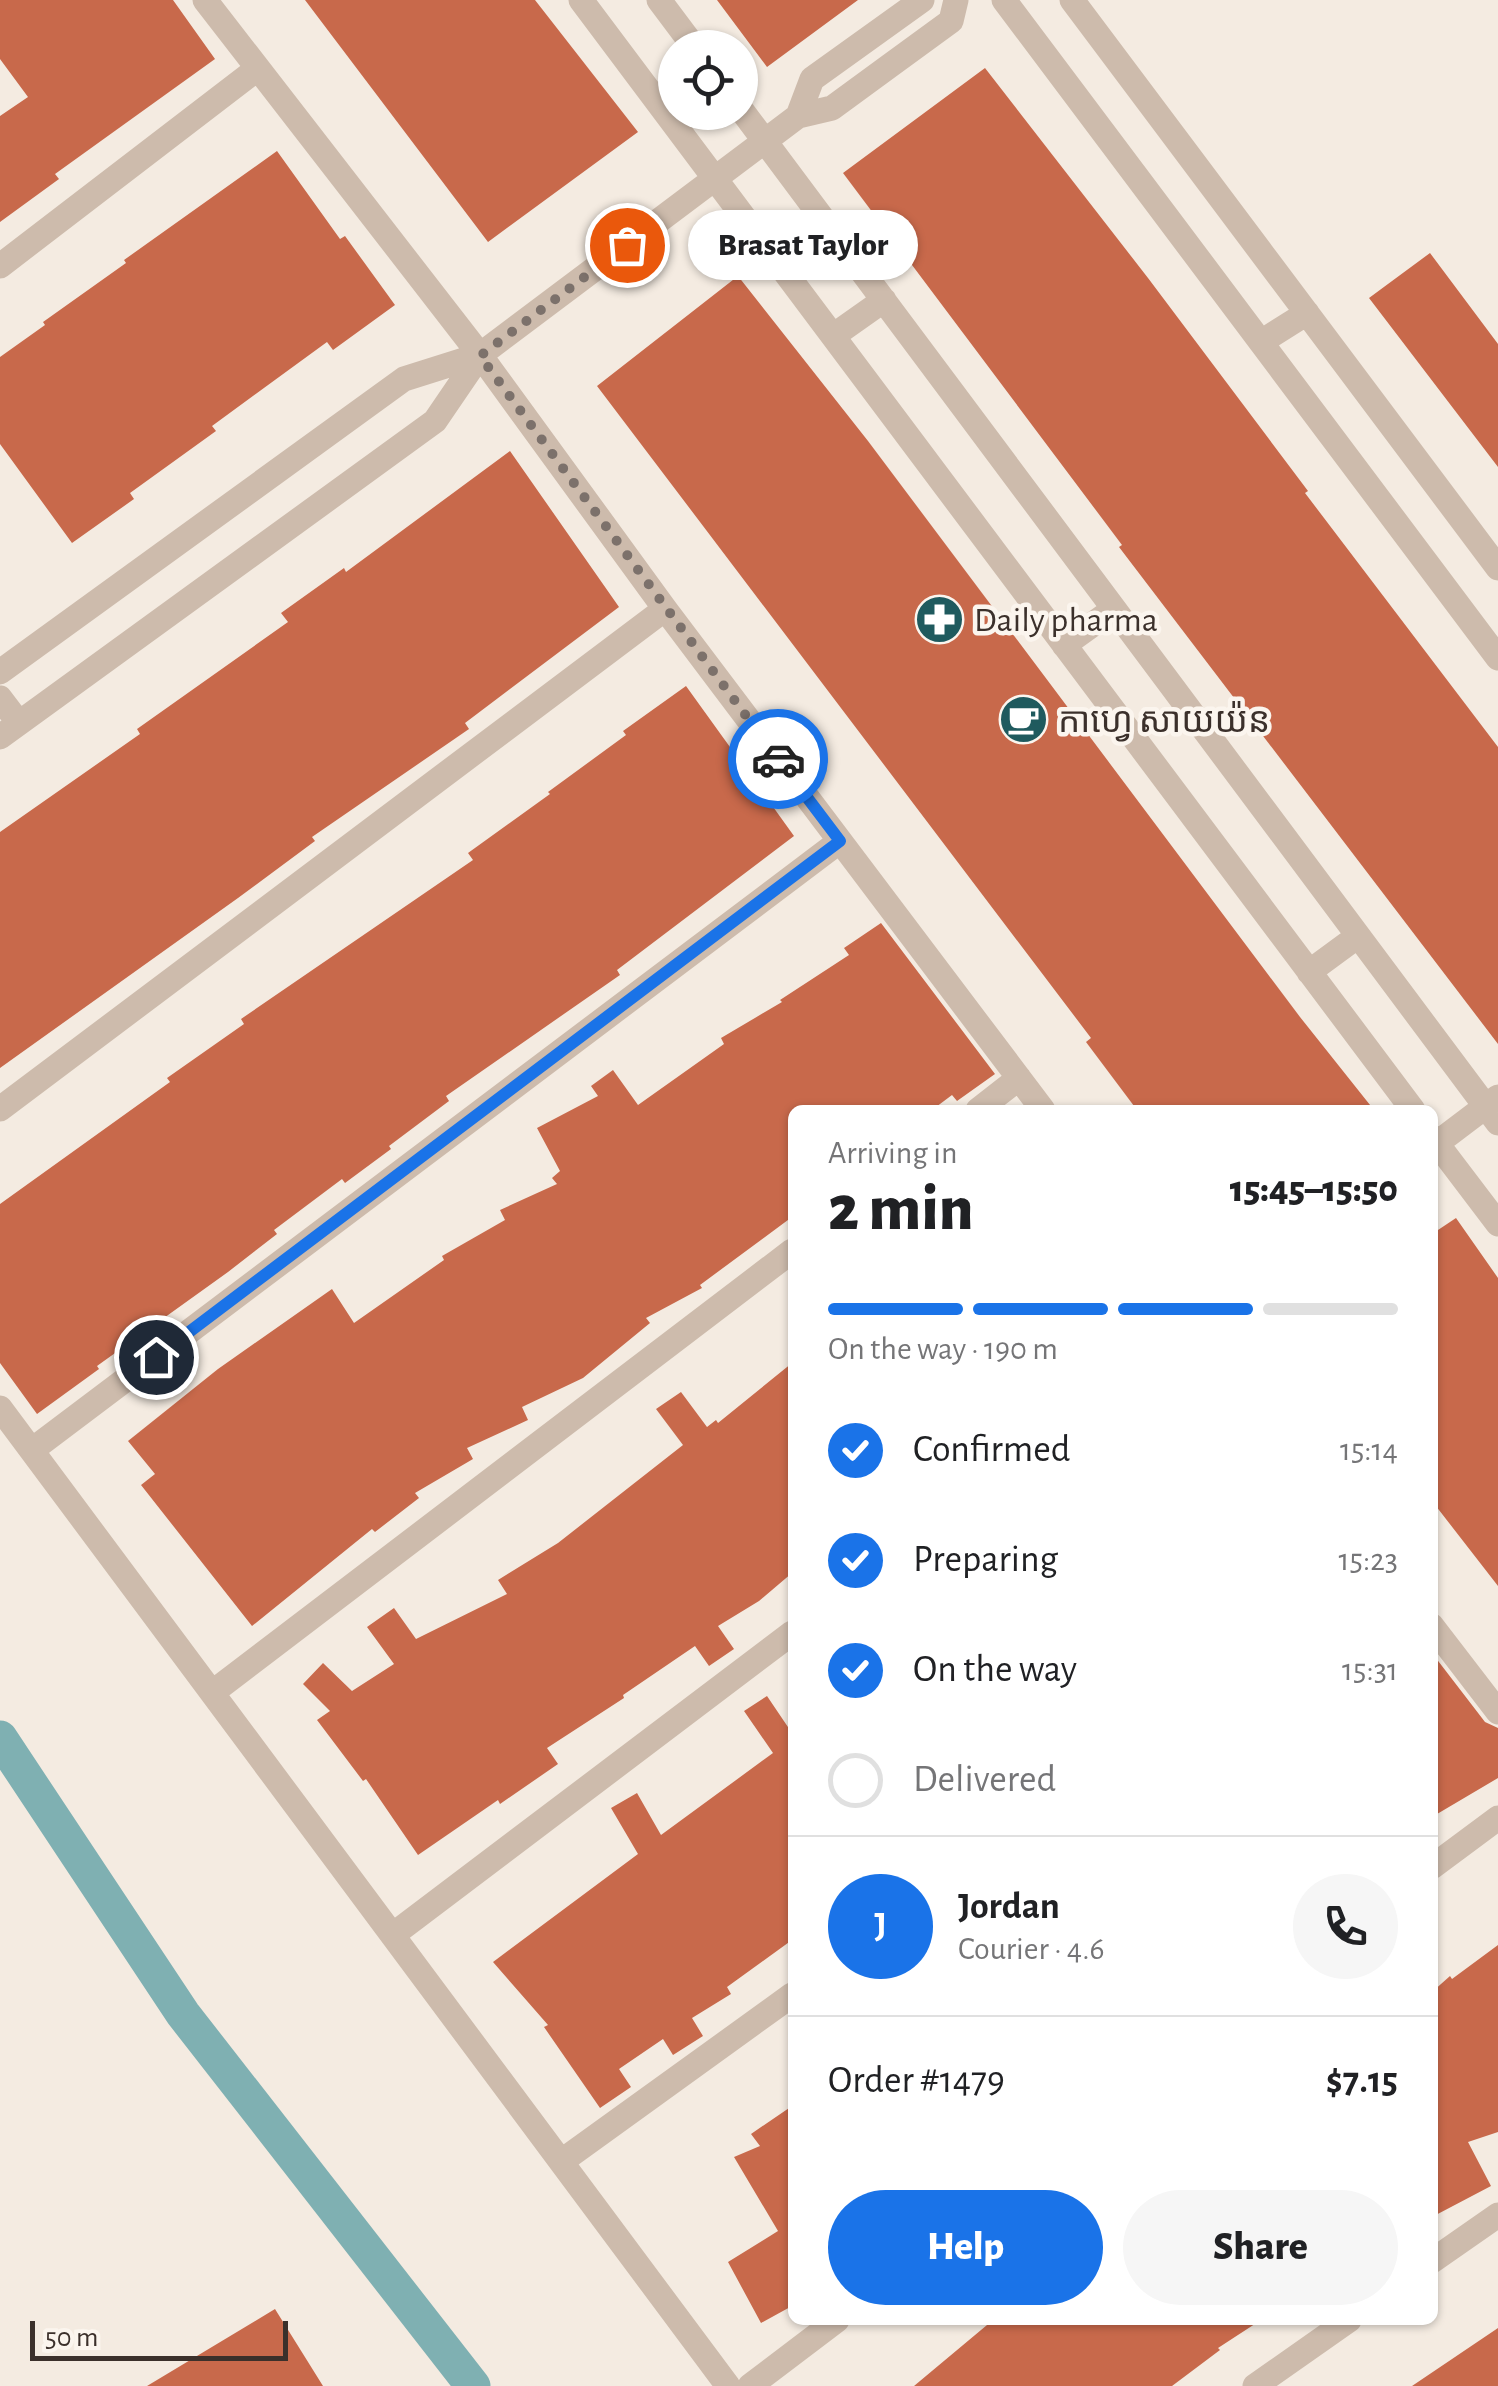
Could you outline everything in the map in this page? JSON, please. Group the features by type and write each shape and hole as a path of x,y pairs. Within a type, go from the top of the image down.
{"street":[{"path":"205,0 480,356 665,609 1039,1105"},
{"path":"581,0 1408,1105"},
{"path":"659,0 682,30"},
{"path":"798,116 812,79 922,0"},
{"path":"0,698 10,730 435,421 480,356 798,116 832,108 920,44 950,20 956,0"},
{"path":"1004,0 1498,658"},
{"path":"1072,0 1498,568"},
{"path":"0,266 257,69"},
{"path":"756,130 1358,936 1494,1109 1438,1140"},
{"path":"833,336 884,300"},
{"path":"1260,342 1307,313"},
{"path":"0,672 404,379 480,356"},
{"path":"0,1110 665,609"},
{"path":"1064,645 1114,609"},
{"path":"32,1450 840,841"},
{"path":"1310,972 1358,936"},
{"path":"984,1105 1019,1078"},
{"path":"1438,1147 1498,1224"},
{"path":"212,1692 788,1254"},
{"path":"0,1408 728,2386"},
{"path":"1438,1634 1498,1712"},
{"path":"394,1934 788,1636"},
{"path":"1438,1863 1498,1818"},
{"path":"562,2162 788,1998"},
{"path":"1438,2257 1498,2215"},
{"path":"750,2386 830,2325"},
{"path":"1255,2386 1342,2325"}],"building":[{"path":"0,0 173,0 215,59 55,174 59,179 0,222 0,116 28,97 0,59"},
{"path":"305,0 535,0 638,132 488,242"},
{"path":"717,0 858,0 767,67 758,55 758,30 739,30"},
{"path":"985,68 1148,278 1498,747 1498,1044 1119,547 1122,545 843,173"},
{"path":"277,151 340,239 345,236 395,305 333,350 327,342 212,426 216,431 130,493 134,499 72,543 0,444 0,357 126,263 124,260"},
{"path":"1430,253 1498,344 1498,467 1369,298"},
{"path":"738,276 868,441 1370,1105 1133,1105 1086,1042 1091,1038 597,386"},
{"path":"510,451 619,607 465,723 469,729 312,837 315,841 0,1068 0,832 140,734 137,729 288,622 281,613 344,568 346,572"},
{"path":"686,686 794,836 617,970 620,975 446,1096 449,1101 389,1146 391,1149 345,1183 342,1179 274,1230 277,1234 228,1272 37,1414 0,1363 0,1204 170,1082 167,1078 244,1024 241,1019 473,860 468,853 550,794 626,735 623,731"},
{"path":"881,923 995,1074 957,1101 952,1095 939,1105 788,1105 788,1220 700,1285 702,1288 646,1318 650,1323 583,1378 522,1407 528,1420 467,1448 473,1459 415,1493 419,1498 375,1532 372,1529 252,1626 141,1485 155,1474 128,1441 218,1369 332,1289 354,1323 444,1260 442,1256 505,1220 500,1210 557,1184 552,1178 560,1171 537,1128 598,1096 591,1086 613,1070 638,1105 724,1044 721,1038 849,955 844,948"},
{"path":"1456,1218 1498,1278 1498,1586 1438,1509 1438,1230"},
{"path":"788,1366 788,1576 759,1601 718,1626 734,1649 709,1666 695,1646 547,1748 558,1764 418,1855 366,1779 363,1781 317,1720 330,1711 303,1684 323,1663 352,1691 394,1664 367,1627 394,1608 416,1639 507,1594 498,1580 558,1543 683,1445 656,1409 681,1392 707,1427 716,1420 718,1423"},
{"path":"1438,1661 1485,1722 1498,1728 1498,1778 1438,1813"},
{"path":"767,1696 788,1727 788,1943 727,1987 731,1994 692,2018 703,2036 673,2055 663,2039 619,2069 631,2087 600,2108 544,2027 548,2025 493,1962 638,1854 611,1808 637,1793 661,1835 773,1753 744,1711"},
{"path":"1498,1945 1498,2132 1468,2142 1491,2186 1438,2214 1438,1987 1450,1976 1452,1979"},
{"path":"788,2109 788,2308 761,2323 728,2262 778,2231 734,2157 760,2146 751,2134"},
{"path":"275,2309 323,2386 147,2386"},
{"path":"987,2325 1253,2325 1172,2386 914,2386"},
{"path":"1498,2328 1498,2386 1412,2386"}],"waterway":[{"path":"0,1738 183,2014 473,2386"}],"way so far":[{"path":"627,245 480,356 778,759"}],"place":[{"name":"Brasat Taylor","path":"627,245"},
{"name":"Daily pharma","path":"939,619"},
{"name":"កាហ្វេ សាយយ៉ន","path":"1023,720"}],"route":[{"path":"156,1357 840,841 778,759"}]}
